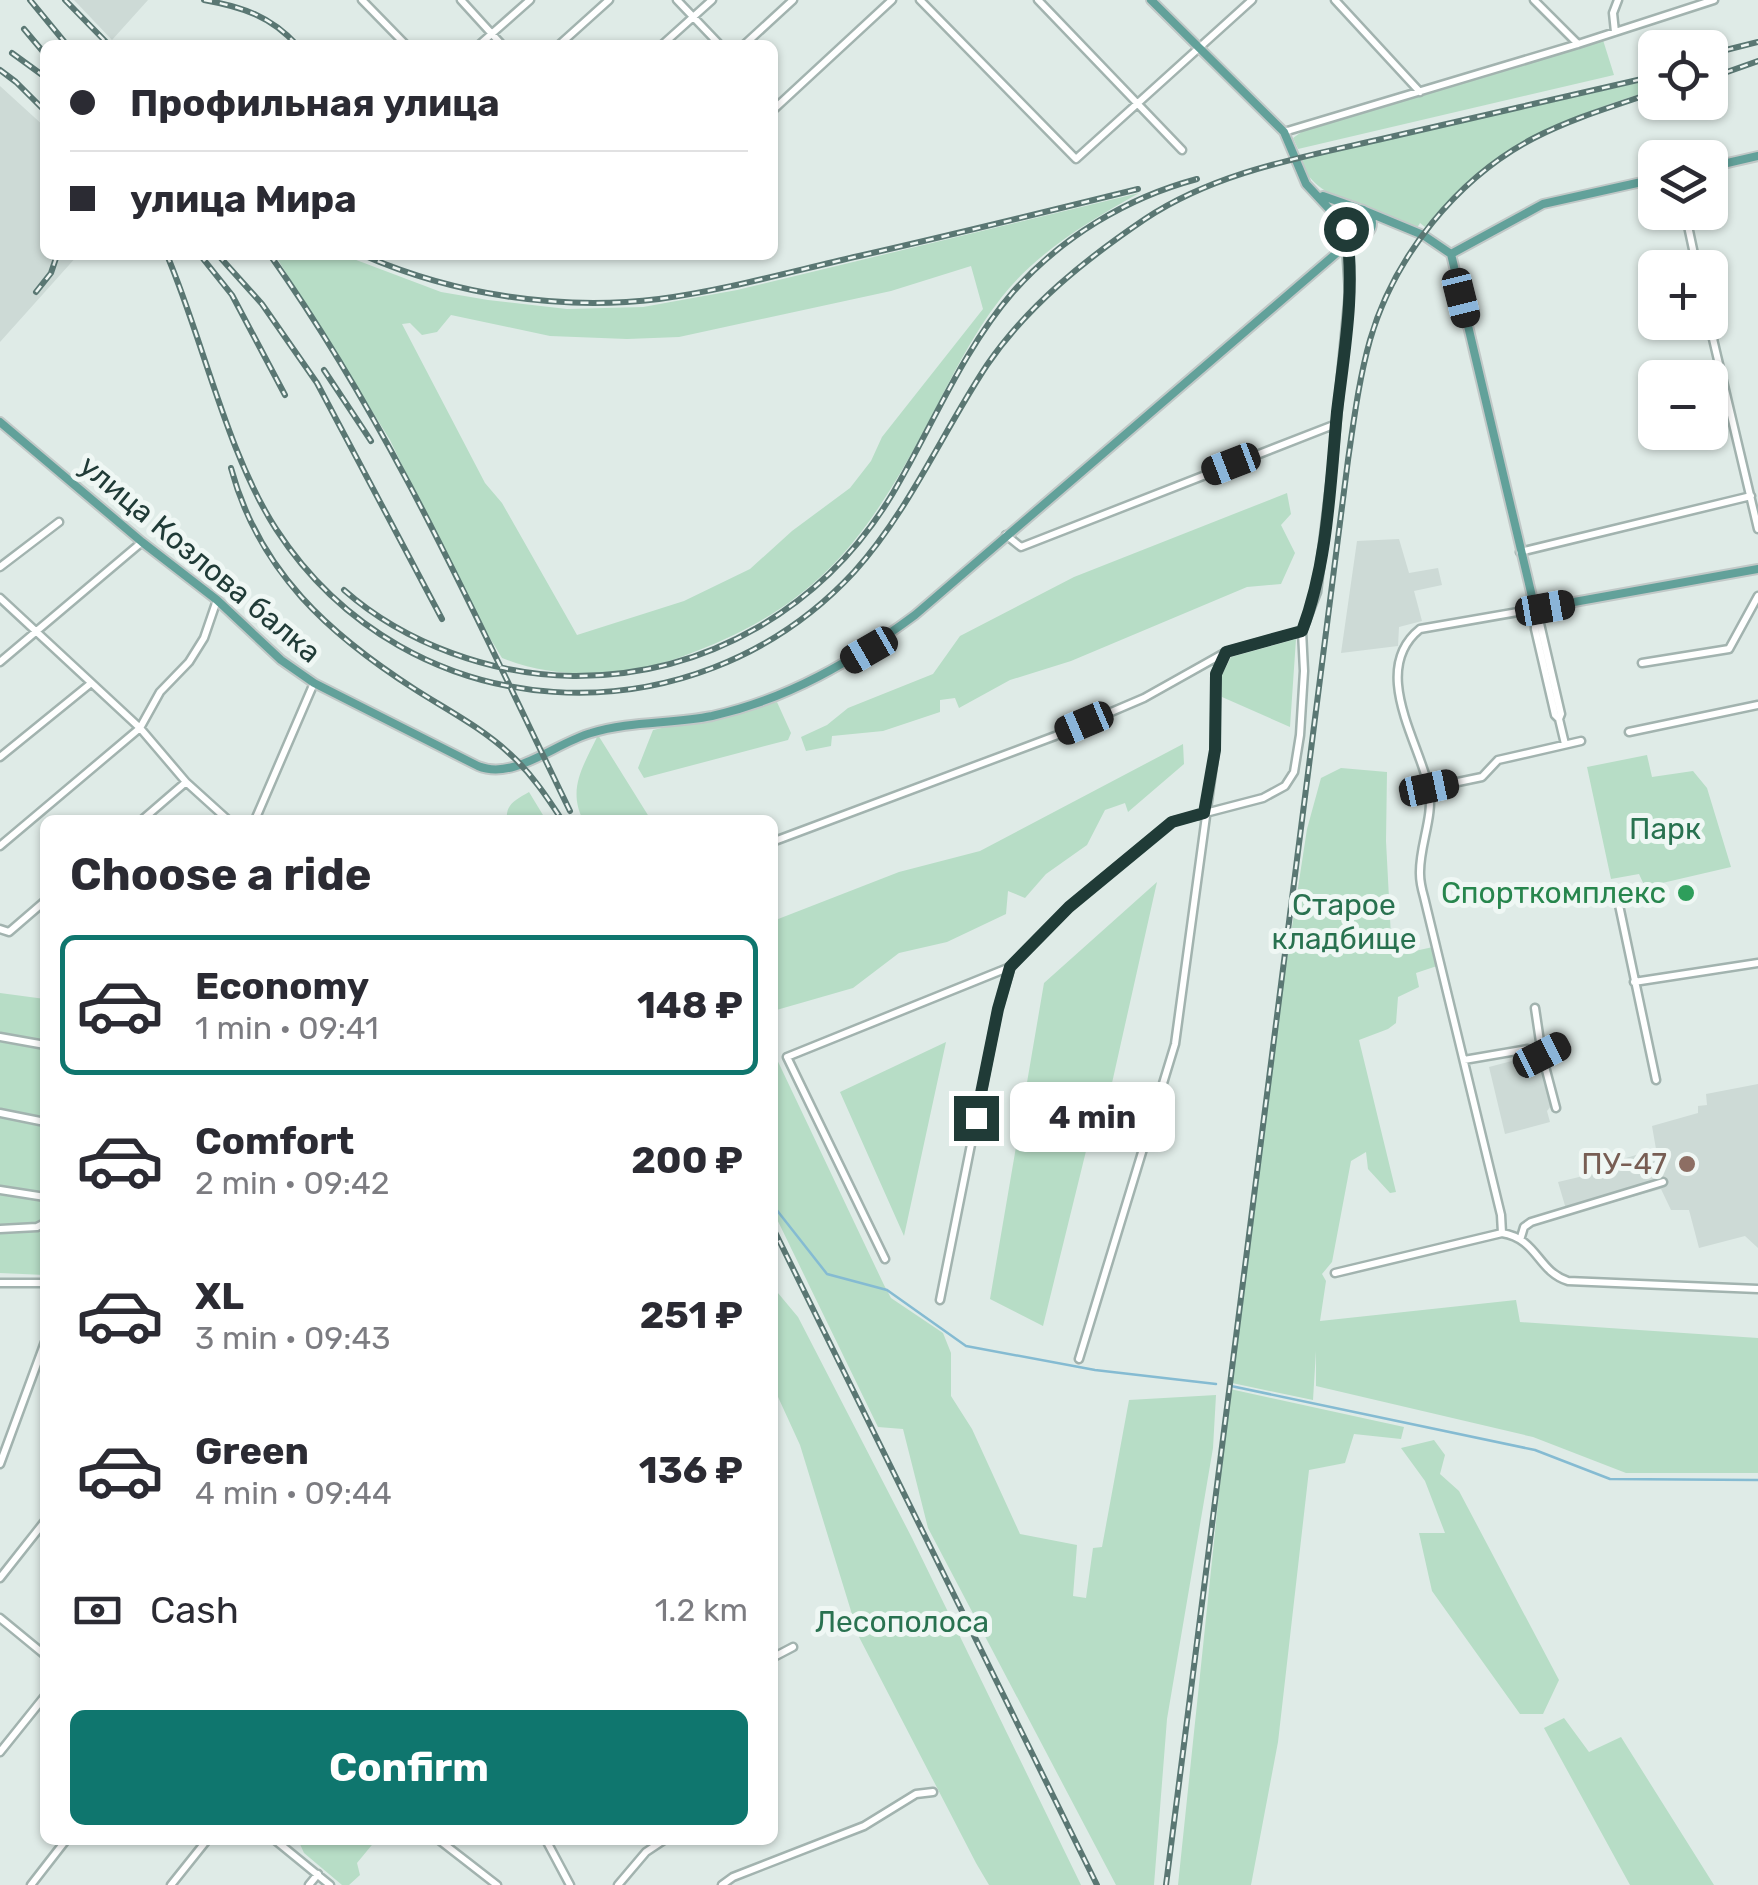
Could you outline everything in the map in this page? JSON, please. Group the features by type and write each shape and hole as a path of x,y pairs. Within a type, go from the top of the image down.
{"main road":[{"path":"1151,0 1284,132 1300,174 1355,236 1364,235 1371,225 1363,210"},
{"path":"1728,163 1758,156"},
{"path":"1451,254 1543,204 1638,182"},
{"path":"1319,194 1422,235 1451,254 1535,609 1758,571"},
{"path":"1346,245 1349,212 1363,210"},
{"path":"1006,536 1346,245 1390,222"},
{"name":"улица Козлова балка","path":"0,422 217,600 269,651 314,682 488,770 502,772 600,730 711,716 769,699 820,678 869,650 915,615 1006,536"}],"street":[{"path":"362,0 401,40"},
{"path":"462,0 497,40"},
{"path":"485,40 530,0"},
{"path":"565,40 609,0"},
{"path":"677,0 715,40"},
{"path":"668,40 712,0"},
{"path":"749,40 792,0"},
{"path":"778,102 892,0"},
{"path":"920,0 1076,158 1252,0"},
{"path":"1038,0 1182,150"},
{"path":"1335,0 1420,92"},
{"path":"1534,0 1578,44"},
{"path":"1615,32 1613,12 1618,0"},
{"path":"1284,132 1710,1"},
{"path":"885,1259 787,1057 1010,967 1069,907 1172,822 1263,798 1285,786 1294,772 1300,735 1302,631 1317,592 1336,424 1349,293 1346,245"},
{"path":"1713,340 1758,529"},
{"path":"1006,536 1021,547 1336,424"},
{"path":"1520,552 1752,496"},
{"path":"0,566 59,522"},
{"path":"0,662 142,542"},
{"path":"1642,663 1729,649 1758,596"},
{"path":"0,598 140,728 186,782 222,815"},
{"path":"0,846 140,728 160,692 190,662 204,638 217,600"},
{"path":"1502,1234 1501,1216 1420,874 1429,788 1402,710 1399,684 1406,647 1420,628 1535,609 1543,628 1565,744"},
{"path":"778,840 1054,736 1144,698 1226,652 1302,631"},
{"path":"1078,1359 1174,1044 1215,750 1216,674 1226,652"},
{"path":"258,815 314,682"},
{"path":"0,757 90,684"},
{"path":"1629,732 1758,705"},
{"path":"1429,788 1482,777 1498,760 1581,741"},
{"path":"148,815 186,782"},
{"path":"4,930 40,905"},
{"path":"1619,905 1656,1080"},
{"path":"1634,982 1758,964"},
{"path":"940,1300 998,1009 1010,967"},
{"path":"1535,1008 1556,1108"},
{"path":"0,1037 40,1044"},
{"path":"1464,1060 1528,1050 1542,1055 1562,1045"},
{"path":"0,1113 40,1121"},
{"path":"1521,1237 1524,1227 1532,1222 1663,1182"},
{"path":"0,1190 40,1196"},
{"path":"0,1228 40,1226"},
{"path":"1334,1273 1502,1234 1521,1237 1550,1270 1568,1281 1758,1289"},
{"path":"0,1282 40,1284"},
{"path":"0,1464 40,1356"},
{"path":"0,1578 40,1527"},
{"path":"0,1618 40,1651"},
{"path":"778,1655 793,1648"},
{"path":"0,1752 40,1702"},
{"path":"722,1885 733,1877 864,1826 916,1794 933,1792"},
{"path":"31,1885 62,1845"},
{"path":"172,1885 203,1845"},
{"path":"281,1845 330,1885"},
{"path":"445,1845 497,1885"},
{"path":"549,1845 570,1885"},
{"path":"618,1885 656,1845"},
{"path":"310,1885 318,1874"}],"shaded area":[{"path":"74,0 148,0 112,40"},
{"path":"0,86 40,122 40,260 74,260 0,342"},
{"path":"1399,539 1409,573 1438,568 1442,585 1414,591 1422,621 1399,627 1398,646 1341,653 1357,541"},
{"path":"1535,1055 1551,1106 1547,1111 1550,1122 1505,1134 1489,1067"},
{"name":"ПУ-47","path":"1758,1084 1758,1248 1745,1236 1699,1248 1689,1210 1671,1210 1661,1189 1531,1225 1566,1209 1558,1182 1617,1168 1616,1161 1656,1149 1652,1126 1698,1113 1698,1106 1707,1105 1706,1094"}],"green space":[{"path":"1603,40 1614,75 1298,149 1293,138 1303,131"},
{"path":"1638,83 1638,95 1557,125 1502,156 1476,175 1425,227 1420,223 1417,228 1333,195 1307,174 1300,159"},
{"path":"1139,193 1047,252 1015,281 971,343 881,504 857,538 801,594 727,638 638,669 569,673 502,658 465,597 390,440 278,260 356,260 441,292 488,300 567,309 643,307 737,290","holes":["971,266 983,309 882,437 871,461 850,488 792,531 750,569 684,601 577,635 502,503 485,483 402,324 410,323 422,335 437,332 451,315 550,336 679,337 891,291"]},
{"path":"1287,493 1291,514 1281,525 1295,553 1281,584 1247,587 1071,661 1010,680 959,708 955,698 940,700 940,712 883,731 832,736 831,746 806,751 801,737 827,725 848,708 933,674 960,636 1074,577"},
{"path":"1296,639 1290,727 1222,697 1222,675 1231,657"},
{"path":"777,702 791,733 788,740 644,778 638,768 653,730"},
{"path":"598,735 648,815 581,815 577,787"},
{"path":"1183,744 1184,764 1128,812 1125,803 1105,810 1087,845 1046,874 1025,898 1008,891 1006,914 947,942 899,953 853,988 778,1010 778,919 899,872 980,851"},
{"name":"Парк","path":"1647,755 1652,777 1693,771 1707,788 1731,867 1645,887 1639,874 1611,879 1587,767"},
{"name":"Старое кладбище","path":"1341,768 1387,772 1392,956 1433,947 1437,966 1416,973 1419,987 1398,997 1396,1023 1359,1040 1396,1192 1390,1193 1368,1169 1366,1152 1351,1161 1332,1262 1322,1274 1326,1281 1320,1321 1516,1300 1520,1322 1758,1338 1758,1473 1626,1473 1533,1437 1316,1386 1316,1351 1313,1400 1232,1383 1307,829 1321,778"},
{"path":"529,792 543,815 507,815 516,800"},
{"path":"1157,882 1112,1083 1102,1086 1043,1326 990,1299 1044,983"},
{"path":"0,993 40,998 40,1275 0,1273"},
{"path":"946,1042 904,1236 840,1092"},
{"path":"778,1062 891,1298 943,1333 951,1353 951,1396 972,1429 1020,1534 1077,1545 1073,1596 1086,1598 1093,1548 1102,1547 1129,1400 1216,1395 1213,1448 1167,1719 1154,1885 1116,1885 928,1528 903,1429 878,1427 778,1221"},
{"name":"Лесополоса","path":"778,1293 798,1317 912,1538 1081,1885 989,1885 859,1637 800,1445 778,1397"},
{"path":"1230,1389 1404,1427 1401,1439 1354,1434 1345,1463 1309,1470 1278,1742 1251,1885 1178,1885"},
{"path":"1434,1440 1445,1455 1440,1474 1459,1491 1559,1680 1543,1714 1520,1714 1432,1591 1419,1533 1445,1533 1425,1481 1401,1448"},
{"path":"1564,1718 1589,1752 1621,1737 1714,1885 1630,1885 1544,1728"},
{"path":"300,1845 372,1845 357,1863 360,1875 349,1885 342,1885 304,1853"}],"waterway":[{"path":"778,1212 827,1274 887,1290 966,1346 1095,1370 1216,1384"},
{"path":"1231,1386 1535,1450 1610,1479 1758,1480"}],"railway":[{"path":"30,0 63,40"},
{"path":"65,0 104,40"},
{"path":"204,0 255,14 291,40"},
{"path":"24,29 40,48"},
{"path":"1728,50 1758,42"},
{"path":"12,53 40,73"},
{"path":"1728,72 1758,61"},
{"path":"0,70 40,106"},
{"path":"169,260 229,431 259,499 276,529 332,596 399,646 474,678 553,692 634,689 714,668 788,629 854,572 892,523 1003,343 1059,284 1145,219 1202,189 1262,168 1638,80"},
{"path":"1166,1885 1348,460 1370,340 1381,309 1412,250 1432,223 1479,175 1534,138 1638,98"},
{"path":"344,590 422,641 512,670 573,676 622,673 670,664 715,649 757,628 797,601 833,570 865,534 893,493 978,339 1032,272 1074,237 1120,209 1197,179"},
{"path":"376,260 434,280 508,296 584,303 659,299 734,285 1138,189"},
{"path":"36,292 51,273 55,260"},
{"path":"204,260 232,295 285,395"},
{"path":"222,260 262,304 317,383 442,619"},
{"path":"273,260 394,457 467,597 570,811"},
{"path":"324,370 371,441"},
{"path":"231,468 260,539 302,597 355,647 477,728 518,761 559,815"},
{"path":"778,1238 1097,1885"}],"place":[{"name":"Спорткомплекс","path":"1686,893"},
{"name":"ПУ-47","path":"1687,1164"}],"route":[{"path":"976,1118 1010,967 1069,907 1172,822 1204,813 1215,750 1216,674 1226,652 1302,631 1317,592 1332,470 1349,293 1346,229"}]}
